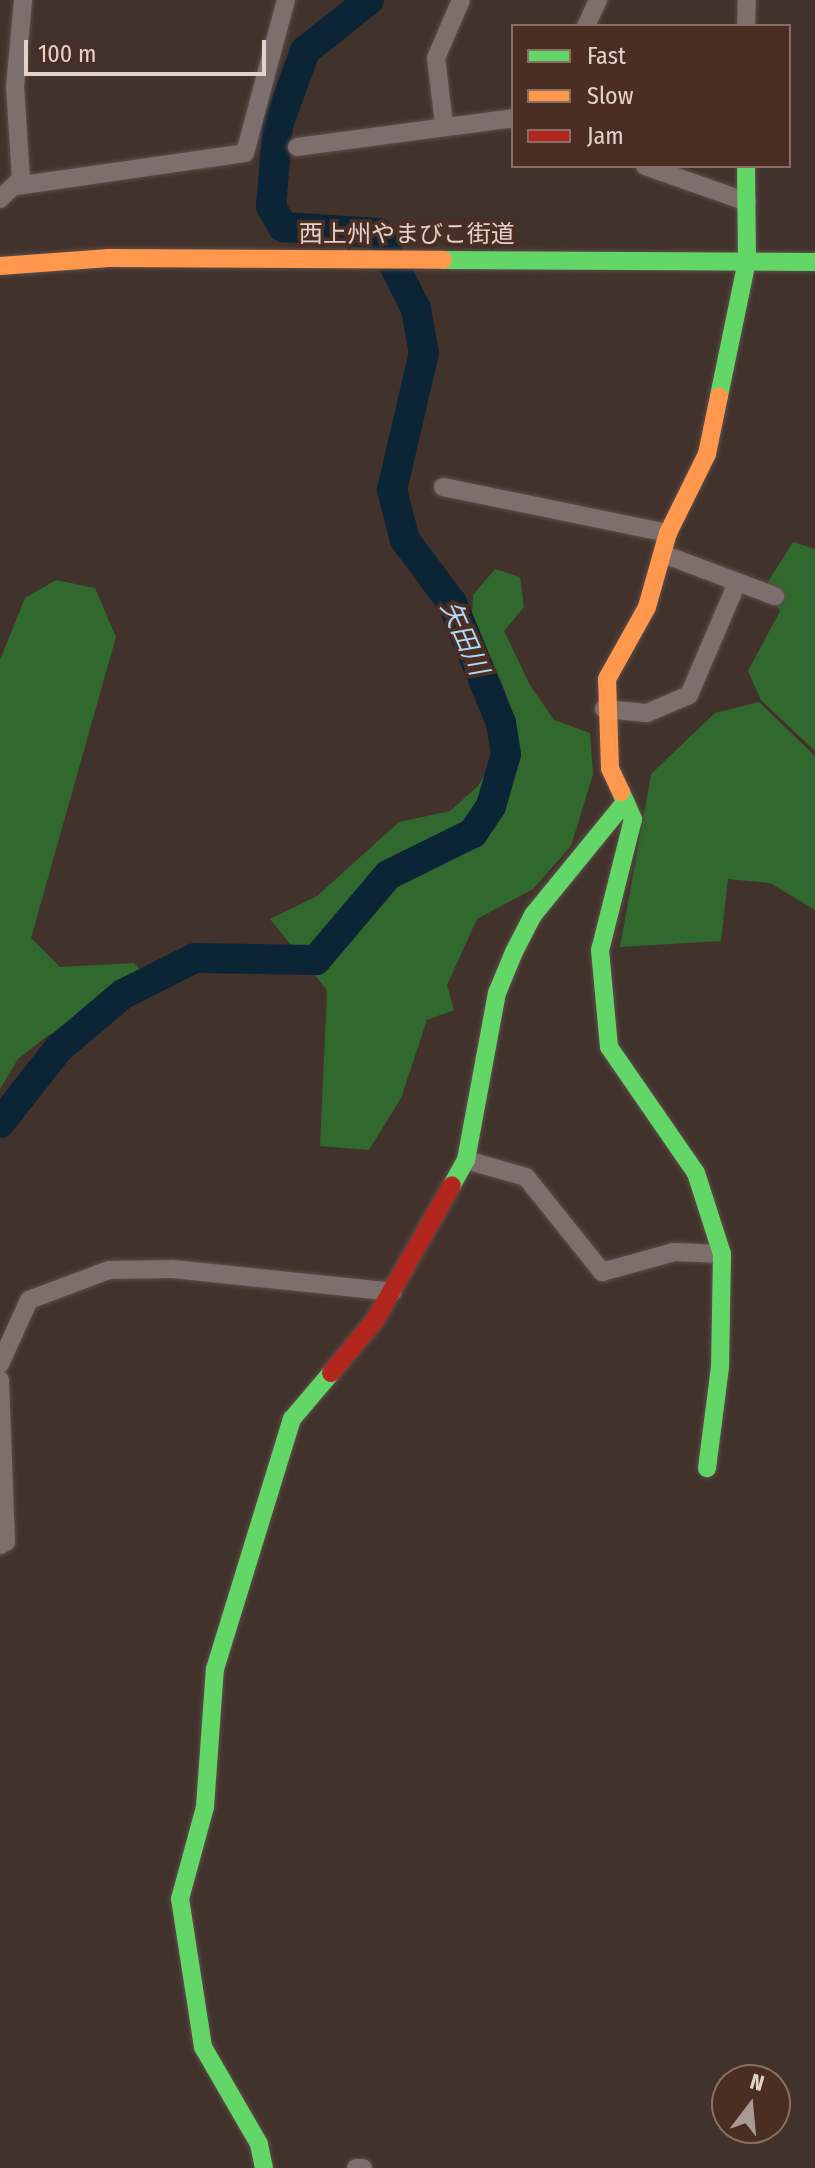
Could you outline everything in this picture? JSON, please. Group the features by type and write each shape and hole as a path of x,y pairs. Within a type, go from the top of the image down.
{"main road":[{"path":"707,1468 720,1367 722,1254 696,1173 609,1047 600,950 631,846 633,819 610,768 604,709 607,679 647,607 668,533 707,454 747,261 746,168"},
{"name":"西上州やまびこ街道","path":"0,266 109,258 815,262"},
{"path":"264,2168 259,2144 227,2095 195,2020 180,1899 205,1807 206,1715 280,1447 299,1410 393,1292 466,1160 497,993 514,952 533,915 625,802"}],"street":[{"path":"16,186 23,0"},
{"path":"0,199 16,186 245,153 286,0"},
{"path":"444,124 436,58 461,0"},
{"path":"587,24 598,0"},
{"path":"746,24 747,0"},
{"path":"297,147 444,124 511,118"},
{"path":"651,168 747,202"},
{"path":"443,487 668,533"},
{"path":"663,554 775,596"},
{"path":"604,709 647,713 689,695 737,583"},
{"path":"466,1160 526,1177 602,1272 674,1252 722,1254"},
{"path":"0,1364 29,1300 109,1270 172,1269 393,1292"},
{"path":"0,1380 6,1542 0,1545"},
{"path":"356,2168 363,2168"}],"green space":[{"path":"793,542 815,549 815,751 761,700 748,671 780,611 764,588"},
{"path":"495,569 520,577 524,607 504,631 530,685 554,720 590,733 593,774 571,846 533,889 477,919 447,985 454,1010 427,1020 401,1098 369,1150 320,1146 327,990 270,919 317,896 399,822 450,811 478,786 511,731 506,694 472,614 473,595"},
{"path":"56,580 95,588 116,637 31,938 60,967 134,963 146,976 141,995 119,1010 79,1017 46,1037 18,1059 0,1089 0,660 25,598"},
{"path":"759,702 815,756 815,910 770,883 728,879 721,941 620,947 651,774 715,713"}],"waterway":[{"name":"矢田川","path":"0,1123 59,1048 123,994 195,958 316,960 388,875 473,833 491,806 506,754 501,723 452,603 405,540 392,490 424,353 416,309 378,233 283,227 271,206 278,125 305,51 369,0"}],"traffic: fast":[{"path":"719,396 747,261 746,168"},
{"path":"443,260 815,262"},
{"path":"621,792 633,819 600,950 609,1047 696,1173 722,1254 720,1367 707,1468"},
{"path":"452,1185 466,1160 497,993 514,952 533,915 625,802"},
{"path":"264,2168 259,2144 203,2047 180,1899 205,1807 215,1669 292,1419 331,1373"}],"traffic: slow":[{"path":"0,266 109,258 443,260"},
{"path":"621,792 610,768 607,679 647,607 668,533 707,454 719,396"}],"traffic: jam":[{"path":"331,1373 375,1320 452,1185"}]}
